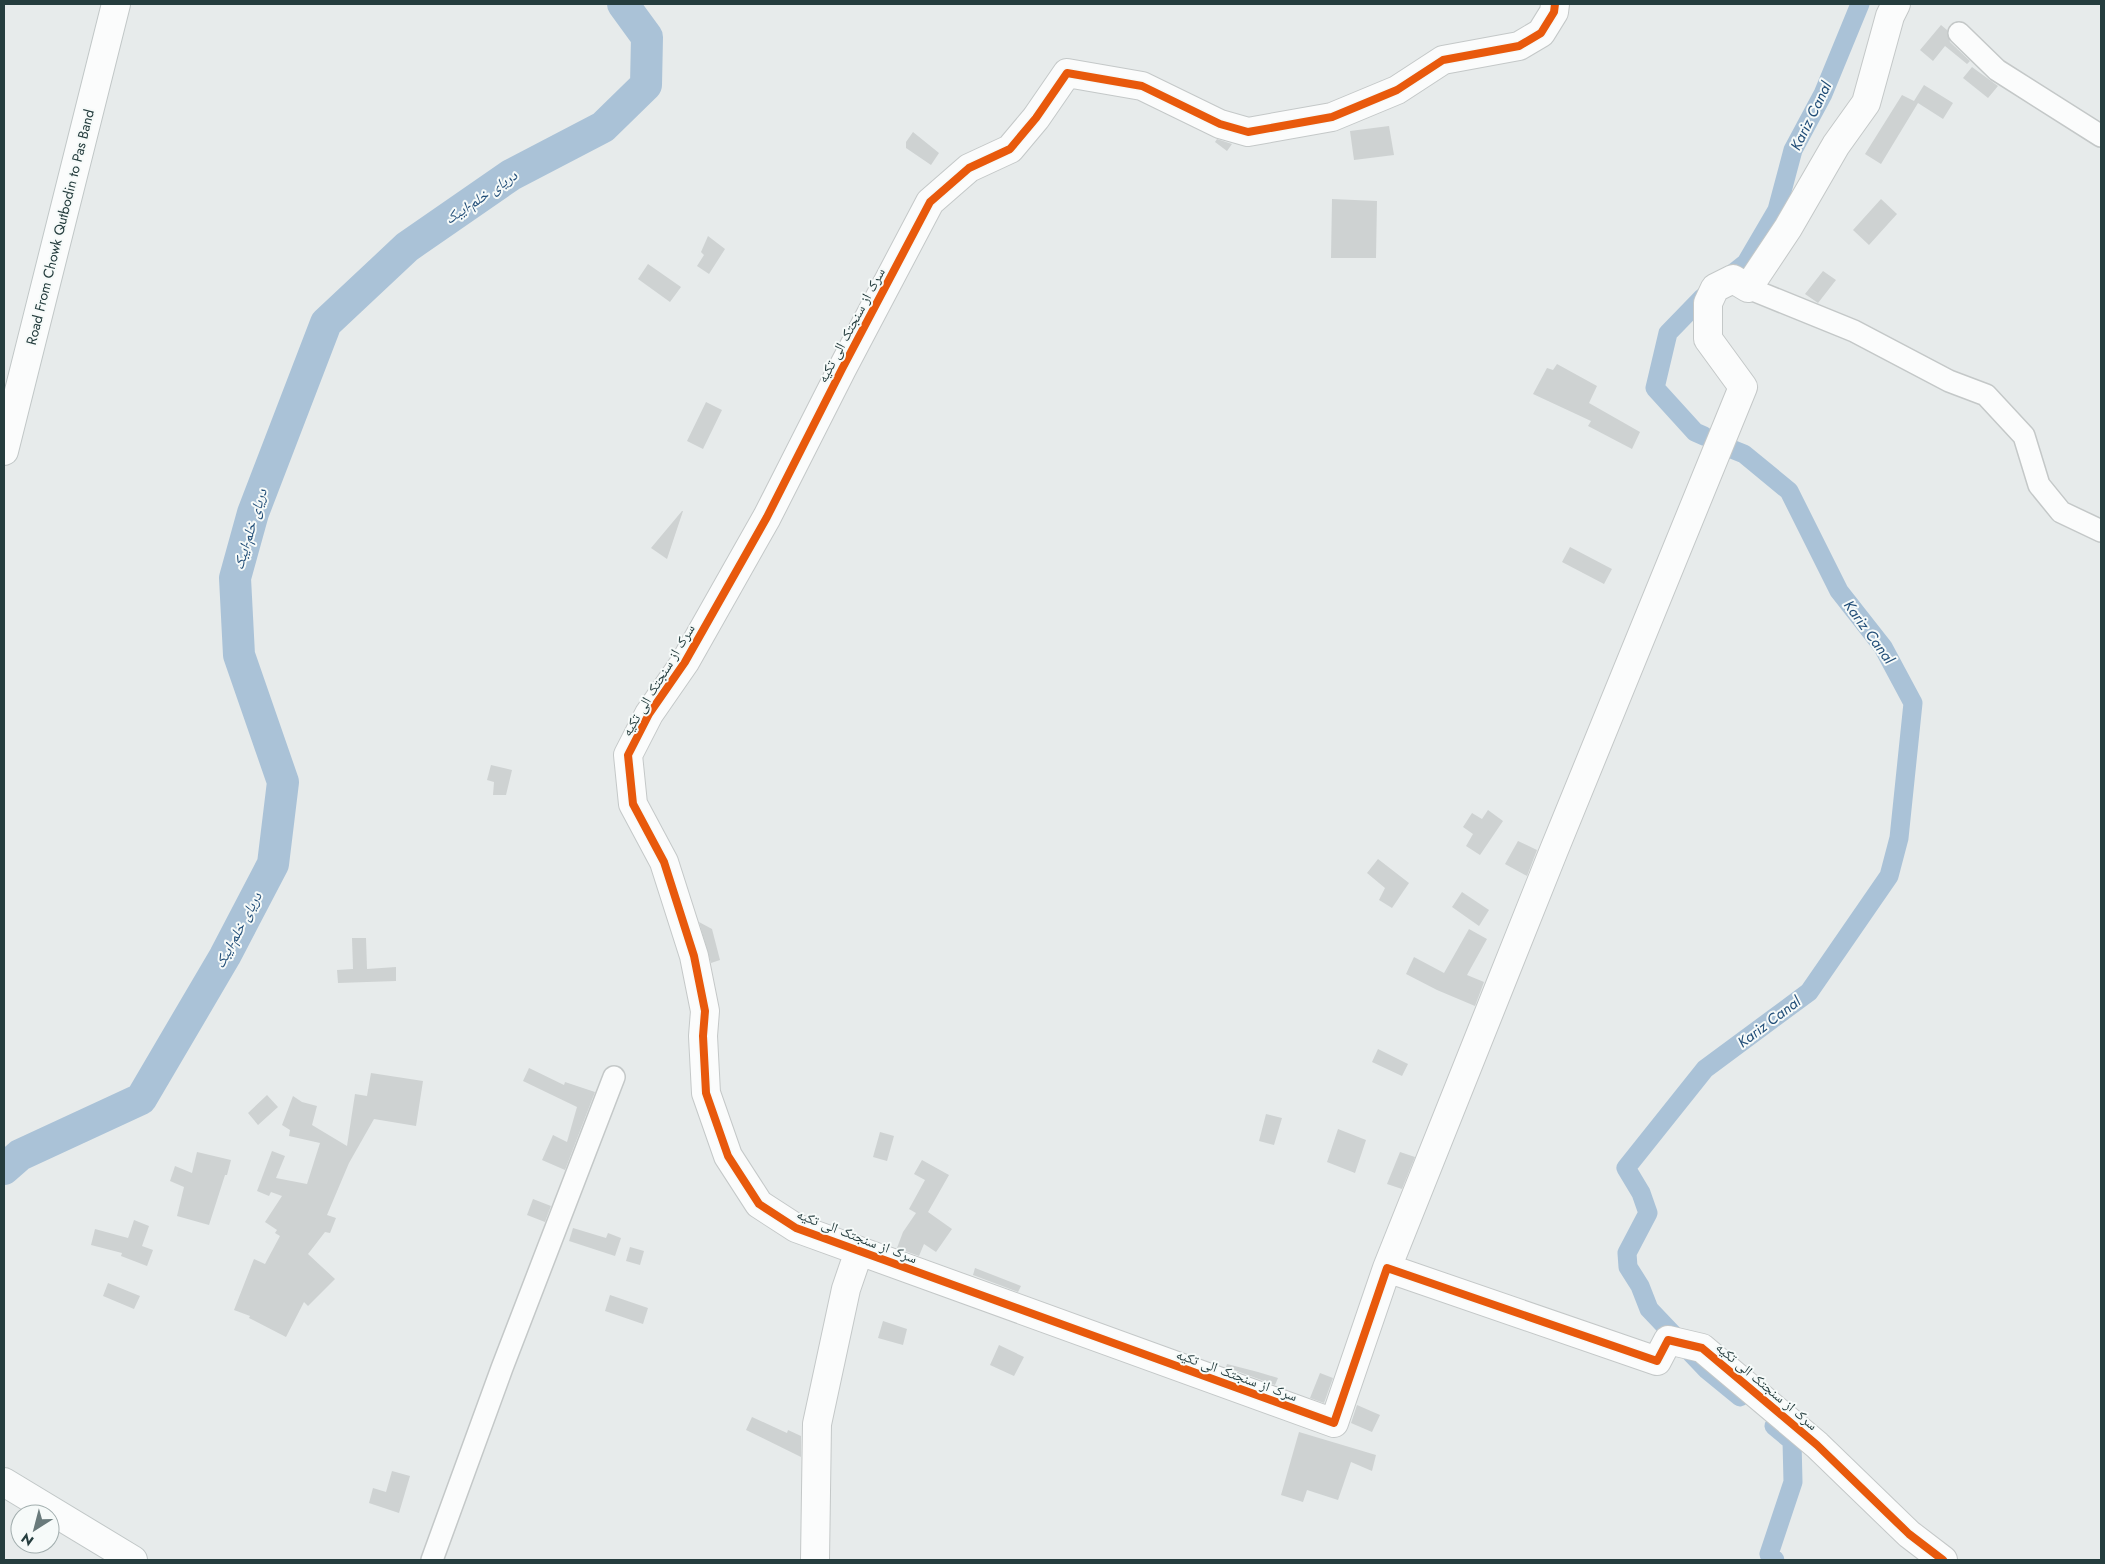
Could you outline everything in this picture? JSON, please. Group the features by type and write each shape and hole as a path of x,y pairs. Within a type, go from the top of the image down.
{"street":[{"name":"Road From Chowk Qutbodin to Pas Band","path":"4,451 116,4"},
{"name":"سرک از سنجتک الی تکیه","path":"1555,4 1554,12 1541,33 1519,46 1443,60 1397,90 1332,117 1248,132 1220,124 1142,86 1067,73 1036,118 1010,149 969,168 930,202 842,369 767,518 685,662 649,714 628,755 633,804 664,862 694,956 705,1011 703,1036 706,1093 728,1156 759,1204 796,1228 1334,1423 1387,1268 1657,1361 1668,1340 1702,1348 1817,1445 1909,1534 1943,1560"},
{"path":"1748,288 1788,228 1836,144 1866,104 1890,16 1896,4"},
{"path":"1958,33 1997,70 2101,136"},
{"path":"1387,1268 1554,850 1743,387 1708,338 1708,302 1715,288 1733,279 1748,288 1854,331 1950,381 1986,395 2024,436 2039,485 2061,512 2101,532"},
{"path":"432,1560 498,1377 614,1077"},
{"path":"815,1560 817,1424 846,1289 859,1251"},
{"path":"4,1482 132,1560"}],"building":[{"path":"1941,25 1947,30 1950,42 1970,61 1967,64 1945,46 1933,61 1920,50"},
{"path":"1972,67 1998,86 1988,98 1963,78"},
{"path":"1924,85 1953,103 1943,119 1918,103 1881,164 1865,154 1902,95 1914,101"},
{"path":"1389,126 1394,155 1354,160 1350,131"},
{"path":"913,132 939,153 931,165 906,148 906,142"},
{"path":"1217,139 1232,144 1227,151 1215,142"},
{"path":"1332,199 1377,201 1376,258 1331,258"},
{"path":"1881,199 1897,214 1869,245 1853,230"},
{"path":"708,236 725,249 709,274 697,266 704,255 701,252"},
{"path":"648,264 681,287 670,302 638,279"},
{"path":"1823,271 1836,280 1818,303 1805,294"},
{"path":"1557,364 1597,386 1589,403 1640,432 1632,449 1588,426 1591,421 1533,394 1547,368 1553,370"},
{"path":"706,402 722,410 703,449 687,441"},
{"path":"683,511 667,559 651,548"},
{"path":"1570,547 1612,569 1604,584 1562,562"},
{"path":"491,765 512,770 506,795 493,795 494,782 487,780"},
{"path":"1488,810 1503,821 1480,855 1466,846 1473,834 1463,827 1472,813 1482,819"},
{"path":"1518,841 1537,850 1527,876 1505,864"},
{"path":"1378,859 1409,883 1392,908 1379,900 1385,888 1367,873"},
{"path":"1462,892 1489,910 1479,926 1452,907"},
{"path":"699,922 712,929 720,960 711,963"},
{"path":"1469,929 1487,939 1467,975 1484,982 1475,1006 1406,974 1414,957 1444,973"},
{"path":"352,938 366,938 367,969 396,967 396,981 338,983 337,970 353,969"},
{"path":"1378,1049 1408,1064 1402,1076 1372,1062"},
{"path":"529,1068 564,1085 565,1082 595,1092 565,1170 542,1160 553,1135 567,1142 577,1107 523,1081"},
{"path":"371,1073 423,1081 416,1126 374,1119 349,1163 327,1215 336,1218 330,1233 325,1232 308,1254 335,1279 308,1306 304,1302 286,1337 249,1318 250,1316 234,1310 254,1259 265,1264 280,1236 275,1233 277,1230 265,1222 282,1196 271,1192 269,1196 257,1191 272,1151 285,1156 276,1178 307,1184 320,1143 289,1136 290,1130 282,1125 293,1096 302,1102 317,1106 312,1125 347,1146 355,1094 367,1096"},
{"path":"267,1095 278,1107 258,1125 248,1113"},
{"path":"1266,1114 1282,1118 1274,1145 1259,1141"},
{"path":"1338,1129 1366,1140 1355,1173 1327,1162"},
{"path":"880,1132 894,1136 887,1161 873,1157"},
{"path":"197,1152 231,1160 209,1225 177,1216 184,1187 170,1181 175,1166 192,1173"},
{"path":"1400,1152 1415,1157 1402,1189 1387,1184"},
{"path":"922,1160 949,1175 928,1212 952,1229 936,1252 924,1244 919,1256 897,1248 903,1232 916,1213 909,1209 925,1180 914,1174"},
{"path":"533,1199 551,1206 545,1222 527,1215"},
{"path":"134,1220 149,1226 142,1246 153,1250 147,1266 121,1256 122,1253 91,1245 95,1229 128,1238"},
{"path":"573,1228 606,1238 608,1233 621,1238 615,1256 569,1241"},
{"path":"630,1247 644,1251 640,1265 626,1261"},
{"path":"975,1268 1021,1286 1018,1292 973,1275"},
{"path":"108,1283 140,1296 134,1309 103,1296"},
{"path":"610,1295 648,1308 643,1324 605,1311"},
{"path":"883,1321 907,1329 903,1345 878,1338"},
{"path":"999,1345 1024,1357 1014,1376 990,1365"},
{"path":"1227,1364 1278,1378 1275,1385 1226,1367"},
{"path":"1320,1373 1333,1378 1324,1403 1310,1398"},
{"path":"1357,1405 1380,1415 1372,1432 1351,1423"},
{"path":"752,1417 787,1433 788,1430 801,1436 801,1457 746,1430"},
{"path":"1299,1432 1376,1455 1372,1471 1351,1462 1338,1500 1307,1490 1303,1502 1281,1495"},
{"path":"392,1471 410,1476 399,1513 369,1503 373,1488 386,1492"}],"waterway":[{"name":"دریای خلم-ایبک","path":"4,1169 20,1155 141,1099 225,956 273,864 283,782 239,655 235,578 253,513 326,323 407,247 511,175 603,127 646,85 647,37 623,4"},
{"name":"Kariz Canal","path":"1704,436 1695,432 1655,388 1668,333 1701,299 1746,263 1777,210 1793,150 1823,94 1860,4"},
{"name":"Kariz Canal","path":"1734,450 1744,454 1789,491 1839,591 1883,647 1913,703 1899,838 1889,876 1809,992 1705,1069 1626,1168 1641,1193 1648,1213 1627,1253 1628,1267 1640,1286 1649,1309 1707,1370 1740,1397"},
{"name":"Kariz Canal","path":"1774,1426 1792,1441 1793,1482 1769,1554 1775,1560"}],"cycle path":[{"path":"1555,4 1554,12 1541,33 1519,46 1443,60 1397,90 1332,117 1248,132 1220,124 1142,86 1067,73 1036,118 1010,149 969,168 930,202 767,517 685,662 649,714 628,755 633,804 664,862 694,956 705,1011 703,1036 706,1093 728,1156 759,1204 796,1228 1334,1423 1387,1268 1657,1361 1668,1340 1702,1348 1817,1445 1909,1534 1943,1560"}]}
